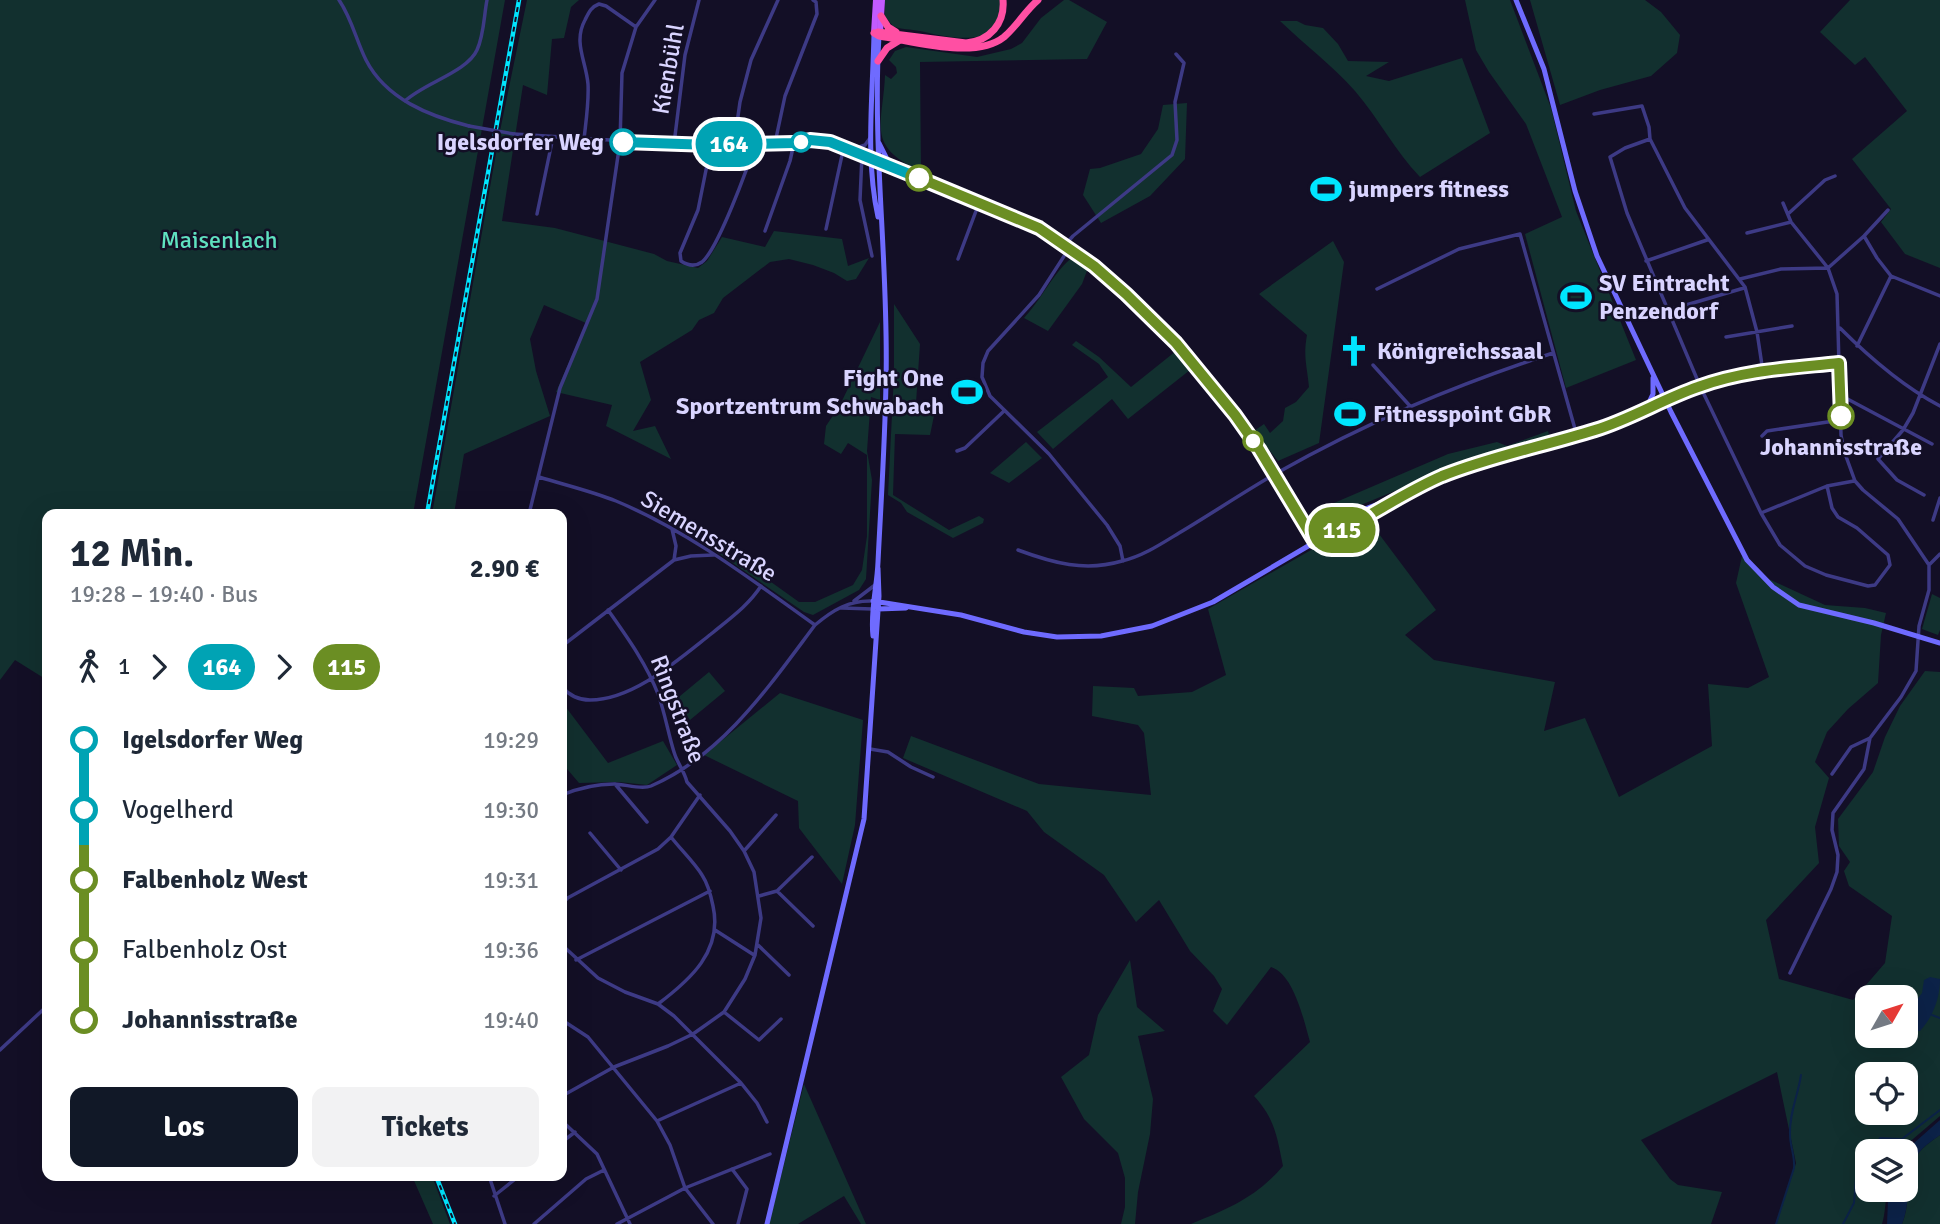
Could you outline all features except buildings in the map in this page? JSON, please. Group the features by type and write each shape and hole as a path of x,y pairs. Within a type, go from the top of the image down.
{"highway":[{"path":"878,34 966,43 977,41 990,34 1000,23 1004,9 1003,0"},
{"path":"881,16 885,24 900,36 965,48 990,45 1010,32 1038,0"},
{"path":"878,61 900,36"}],"main road":[{"path":"767,1224 864,818 870,750 887,382 887,307 881,231 876,0"},
{"path":"881,231 875,204 871,136 882,0"},
{"path":"1516,0 1544,69 1575,191 1597,256 1737,544 1773,587 1799,605 1937,642"},
{"path":"878,141 887,159 908,174"},
{"path":"872,159 1039,228 1116,285 1176,343 1235,415 1315,542"},
{"path":"1646,409 1653,394 1653,375"},
{"path":"876,601 961,615 1024,632 1057,637 1101,636 1152,626 1213,602 1315,542 1443,476 1613,424 1665,400"},
{"path":"1315,542 1333,526 1355,513 1393,500"},
{"path":"1298,516 1314,529 1333,526"},
{"path":"876,601 878,568"},
{"path":"875,609 913,607"}],"street":[{"path":"339,0 348,14 371,69 399,98 442,119 514,134 620,142 755,145 810,140 844,146 872,159"},
{"path":"405,101 414,92 470,60 478,47 487,0"},
{"path":"530,509 560,388 590,320 602,273 620,142 622,73 636,27 655,0"},
{"name":"Kienbühl","path":"674,144 685,55 699,0"},
{"path":"734,144 740,102 751,60 778,0"},
{"path":"775,143 785,96 817,14 816,2 813,0"},
{"path":"584,139 589,99 588,80 580,55 580,30 592,7 599,4 636,27"},
{"path":"1123,561 1116,537 1049,454 990,396 983,384 982,371 991,346 1039,295 1073,236 1172,155 1177,140 1175,102 1184,63 1176,54"},
{"path":"1594,114 1642,106 1650,139 1680,199 1707,240 1745,288 1757,332 1763,372"},
{"path":"852,150 865,145 871,136"},
{"path":"537,214 553,137"},
{"path":"1650,139 1610,157 1627,213 1646,261 1700,386 1761,513 1780,545 1805,565 1838,578 1868,586 1875,585 1890,565 1888,555 1867,536 1838,517 1832,508 1827,486"},
{"path":"765,230 794,143"},
{"path":"711,145 698,210 680,253 681,261 687,264 697,264 704,260 722,227 755,145"},
{"path":"826,229 844,146"},
{"path":"862,155 860,200 872,256"},
{"path":"1788,214 1825,180 1835,176"},
{"path":"958,260 979,202"},
{"path":"1783,203 1791,222 1828,268 1837,294 1841,420 1844,450 1855,481 1898,519 1929,565 1929,590 1919,626 1916,671 1870,738 1864,769 1833,813 1832,830 1838,855 1837,872 1790,973"},
{"path":"1739,279 1782,269 1828,268 1888,210"},
{"path":"1747,233 1791,222"},
{"path":"1377,289 1459,249 1520,234 1577,436"},
{"path":"1864,236 1891,276 1940,296"},
{"path":"1646,261 1707,240"},
{"path":"1857,346 1891,276"},
{"path":"1669,310 1745,288"},
{"path":"1726,337 1792,326"},
{"path":"1839,327 1857,346 1919,395 1940,406"},
{"path":"1924,495 1897,480 1878,459 1903,430 1913,413 1940,344"},
{"path":"1018,550 1068,566 1105,565 1123,561 1154,549 1274,475 1410,405 1483,376 1553,353"},
{"path":"1665,400 1736,376 1839,363"},
{"path":"1373,365 1410,405"},
{"path":"1840,395 1932,444"},
{"path":"957,452 965,448 1004,411"},
{"path":"1762,436 1767,431 1841,420"},
{"name":"Siemensstraße","path":"539,477 615,501 672,529 761,586 815,625"},
{"path":"1761,513 1827,486 1855,481"},
{"path":"1933,520 1940,498"},
{"path":"672,529 676,546 674,560"},
{"path":"1929,565 1940,554"},
{"path":"567,642 674,560 713,555"},
{"path":"567,793 582,787 615,784 648,788 684,768 749,712 815,625 875,585"},
{"path":"567,692 589,700 603,699 651,679 738,612 761,586"},
{"path":"854,601 876,601"},
{"path":"839,608 875,609"},
{"name":"Ringstraße","path":"567,1093 614,1067 693,1034 724,1012 745,979 755,956 761,918 754,872 744,851 687,782 684,768 675,756 651,679 636,649 608,610"},
{"path":"1832,775 1851,747 1870,738"},
{"path":"870,750 888,752 933,777"},
{"path":"615,784 647,822"},
{"path":"567,898 658,849 671,837 700,796"},
{"path":"744,851 776,815"},
{"path":"590,833 621,870"},
{"path":"658,1004 681,987 699,968 710,950 715,930 710,891 703,876 671,837"},
{"path":"759,896 777,891 812,857"},
{"path":"576,960 710,891"},
{"path":"777,891 813,926"},
{"path":"715,930 755,956"},
{"path":"758,945 789,975"},
{"path":"567,950 598,978 625,992 658,1004 693,1034 741,1083 757,1103 767,1122"},
{"path":"0,1050 42,1011"},
{"path":"724,1012 759,1040 781,1019"},
{"path":"567,1023 588,1037 657,1121 670,1145 685,1188 713,1224"},
{"path":"657,1121 741,1083"},
{"path":"567,1125 597,1154 630,1224"},
{"path":"567,1138 575,1132"},
{"path":"617,1224 685,1188 770,1154"},
{"path":"732,1169 747,1189 738,1224"},
{"path":"534,1224 586,1179 604,1170"},
{"path":"490,1181 505,1224"},
{"path":"494,1196 513,1181"}],"green space":[{"name":"Maisenlach","path":"0,0 505,0 414,509 42,509 42,677 15,660 0,680"},
{"path":"527,0 579,0 571,7 564,38 552,39 547,95 523,85 502,221 555,228 698,268 707,261 722,237 765,247 774,231 842,239 848,266 869,258 856,279 847,281 813,265 789,259 770,262 723,298 714,313 699,320 692,330 640,362 651,400 633,431 655,426 671,459 606,426 612,405 556,392 586,323 544,305 530,339 536,371 550,416 464,454 455,509 433,509 500,131"},
{"path":"885,0 1001,0 1000,16 995,27 985,34 960,38 893,26 885,16"},
{"path":"1064,0 1069,0 1107,22 1087,59 920,62 921,171 891,152 884,143 881,121 885,75 891,79 897,73 896,67 889,60 895,51 906,47 977,57 1011,49 1022,43 1041,18"},
{"path":"1465,0 1510,0 1551,108 1576,211 1636,360 1566,388 1525,234 1562,217 1526,124 1476,50"},
{"path":"1530,0 1645,0 1661,12 1680,35 1677,53 1651,76 1600,90 1560,105"},
{"path":"1850,0 1940,0 1940,268 1905,254 1881,222 1891,209 1852,159 1907,111 1865,57 1855,65 1820,32"},
{"path":"1280,21 1297,21 1323,28 1338,44 1348,61 1389,62 1366,76 1389,81 1462,58 1490,133 1420,177 1355,91"},
{"path":"1187,103 1185,159 1150,196 1101,223 1083,195 1090,169 1141,154 1158,129 1163,105"},
{"path":"1333,241 1344,262 1319,443 1278,461 1254,431 1264,424 1270,433 1283,421 1285,408 1296,402 1309,387 1305,355 1307,335 1259,294"},
{"path":"1074,256 1088,268 1082,284 1048,331 1024,318 1060,270"},
{"path":"894,304 920,344 916,403 935,411 930,435 895,434 893,495 949,530 979,516 984,519 983,523 953,538 907,512 901,503 888,495 894,374"},
{"path":"880,322 880,400 871,397 867,451 872,480 866,579 859,590 813,615 804,612 686,531 687,528 736,557 799,602 815,602 853,585 862,570 867,536 867,455 848,443 841,454 824,444 826,426 840,405"},
{"path":"1076,341 1099,357 1131,387 1176,351 1190,370 1128,419 1112,399 1053,449 1037,432 1108,377 1099,364 1072,345"},
{"path":"1548,431 1549,435 1453,467 1322,521 1315,519 1320,509 1448,454 1497,442 1507,446"},
{"path":"1026,442 1042,458 1009,483 990,473"},
{"path":"1367,518 1436,610 1405,635 1434,660 1555,682 1544,731 1585,718 1619,797 1712,746 1708,684 1748,688 1769,677 1736,583 1742,556 1760,575 1825,605 1865,608 1886,613 1881,635 1878,683 1827,732 1815,762 1829,778 1815,827 1819,863 1766,920 1779,979 1853,1000 1855,998 1855,1048 1918,1048 1918,985 1866,985 1885,963 1892,916 1849,886 1844,871 1850,862 1839,846 1838,819 1873,772 1885,737 1900,706 1925,671 1940,672 1940,1116 1913,1139 1855,1139 1855,1202 1886,1202 1882,1224 1776,1224 1796,1163 1777,1072 1641,1140 1670,1179 1678,1185 1722,1192 1711,1224 1191,1224 1252,1194 1283,1166 1271,1120 1254,1096 1310,1042 1292,988 1279,971 1271,967 1227,1025 1213,1011 1222,989 1214,976 1190,951 1159,900 1136,922 1104,875 1044,832 1027,811 903,758 911,736 1039,784 1151,795 1144,733 1138,725 1092,716 1093,686 1134,688 1138,696 1192,692 1226,675 1208,609"},
{"path":"1932,594 1940,598 1938,635 1922,629"},
{"path":"709,672 725,691 690,720 674,701"},
{"path":"780,693 863,720 855,825 842,884 799,828 798,801 704,755"},
{"path":"567,709 608,763 663,741 677,765 647,785 619,782 579,783 567,769"},
{"path":"1130,960 1137,1007 1165,1031 1138,1036 1153,1099 1150,1134 1138,1192 1135,1224 1121,1224 1125,1207 1125,1178 1118,1153 1084,1119 1061,1077 1089,1055 1098,1015"},
{"path":"804,1084 866,1224 861,1224 844,1196 798,1224 769,1224"},
{"path":"1940,1135 1940,1224 1902,1224 1907,1202 1918,1202 1918,1154"},
{"path":"414,1181 434,1181 450,1224 433,1224"}],"water":[{"path":"1930,977 1940,979 1935,1007 1920,1031 1918,998 1922,993 1924,980"},
{"path":"1940,1120 1940,1135 1918,1154 1918,1139"},
{"path":"1888,1202 1907,1202 1902,1224 1887,1224"}],"waterway":[{"path":"1932,1015 1940,1018"},
{"path":"1776,1224 1794,1168 1790,1127 1801,1075"},
{"path":"1902,1139 1940,1110"},
{"path":"1879,1139 1902,1139"},
{"path":"1843,1224 1854,1203 1855,1190"}],"railway":[{"path":"428,509 519,0"},
{"path":"438,1181 455,1224"}],"bus line":[{"name":"164","path":"623,142 711,145 755,145 810,140 830,142 919,178"},
{"name":"115","path":"919,178 1039,228 1094,266 1126,294 1176,343 1235,415 1259,449 1315,542 1443,476 1495,458 1596,430 1700,386 1736,376 1839,363 1841,416"}],"place":[{"name":"Igelsdorfer Weg","path":"623,142"},
{"name":"jumpers fitness","path":"1326,189"},
{"name":"SV Eintracht Penzendorf","path":"1576,297"},
{"name":"Königreichssaal","path":"1354,351"},
{"name":"Fight One Sportzentrum Schwabach","path":"967,392"},
{"name":"Fitnesspoint GbR","path":"1350,414"},
{"name":"Johannisstraße","path":"1841,416"}]}
